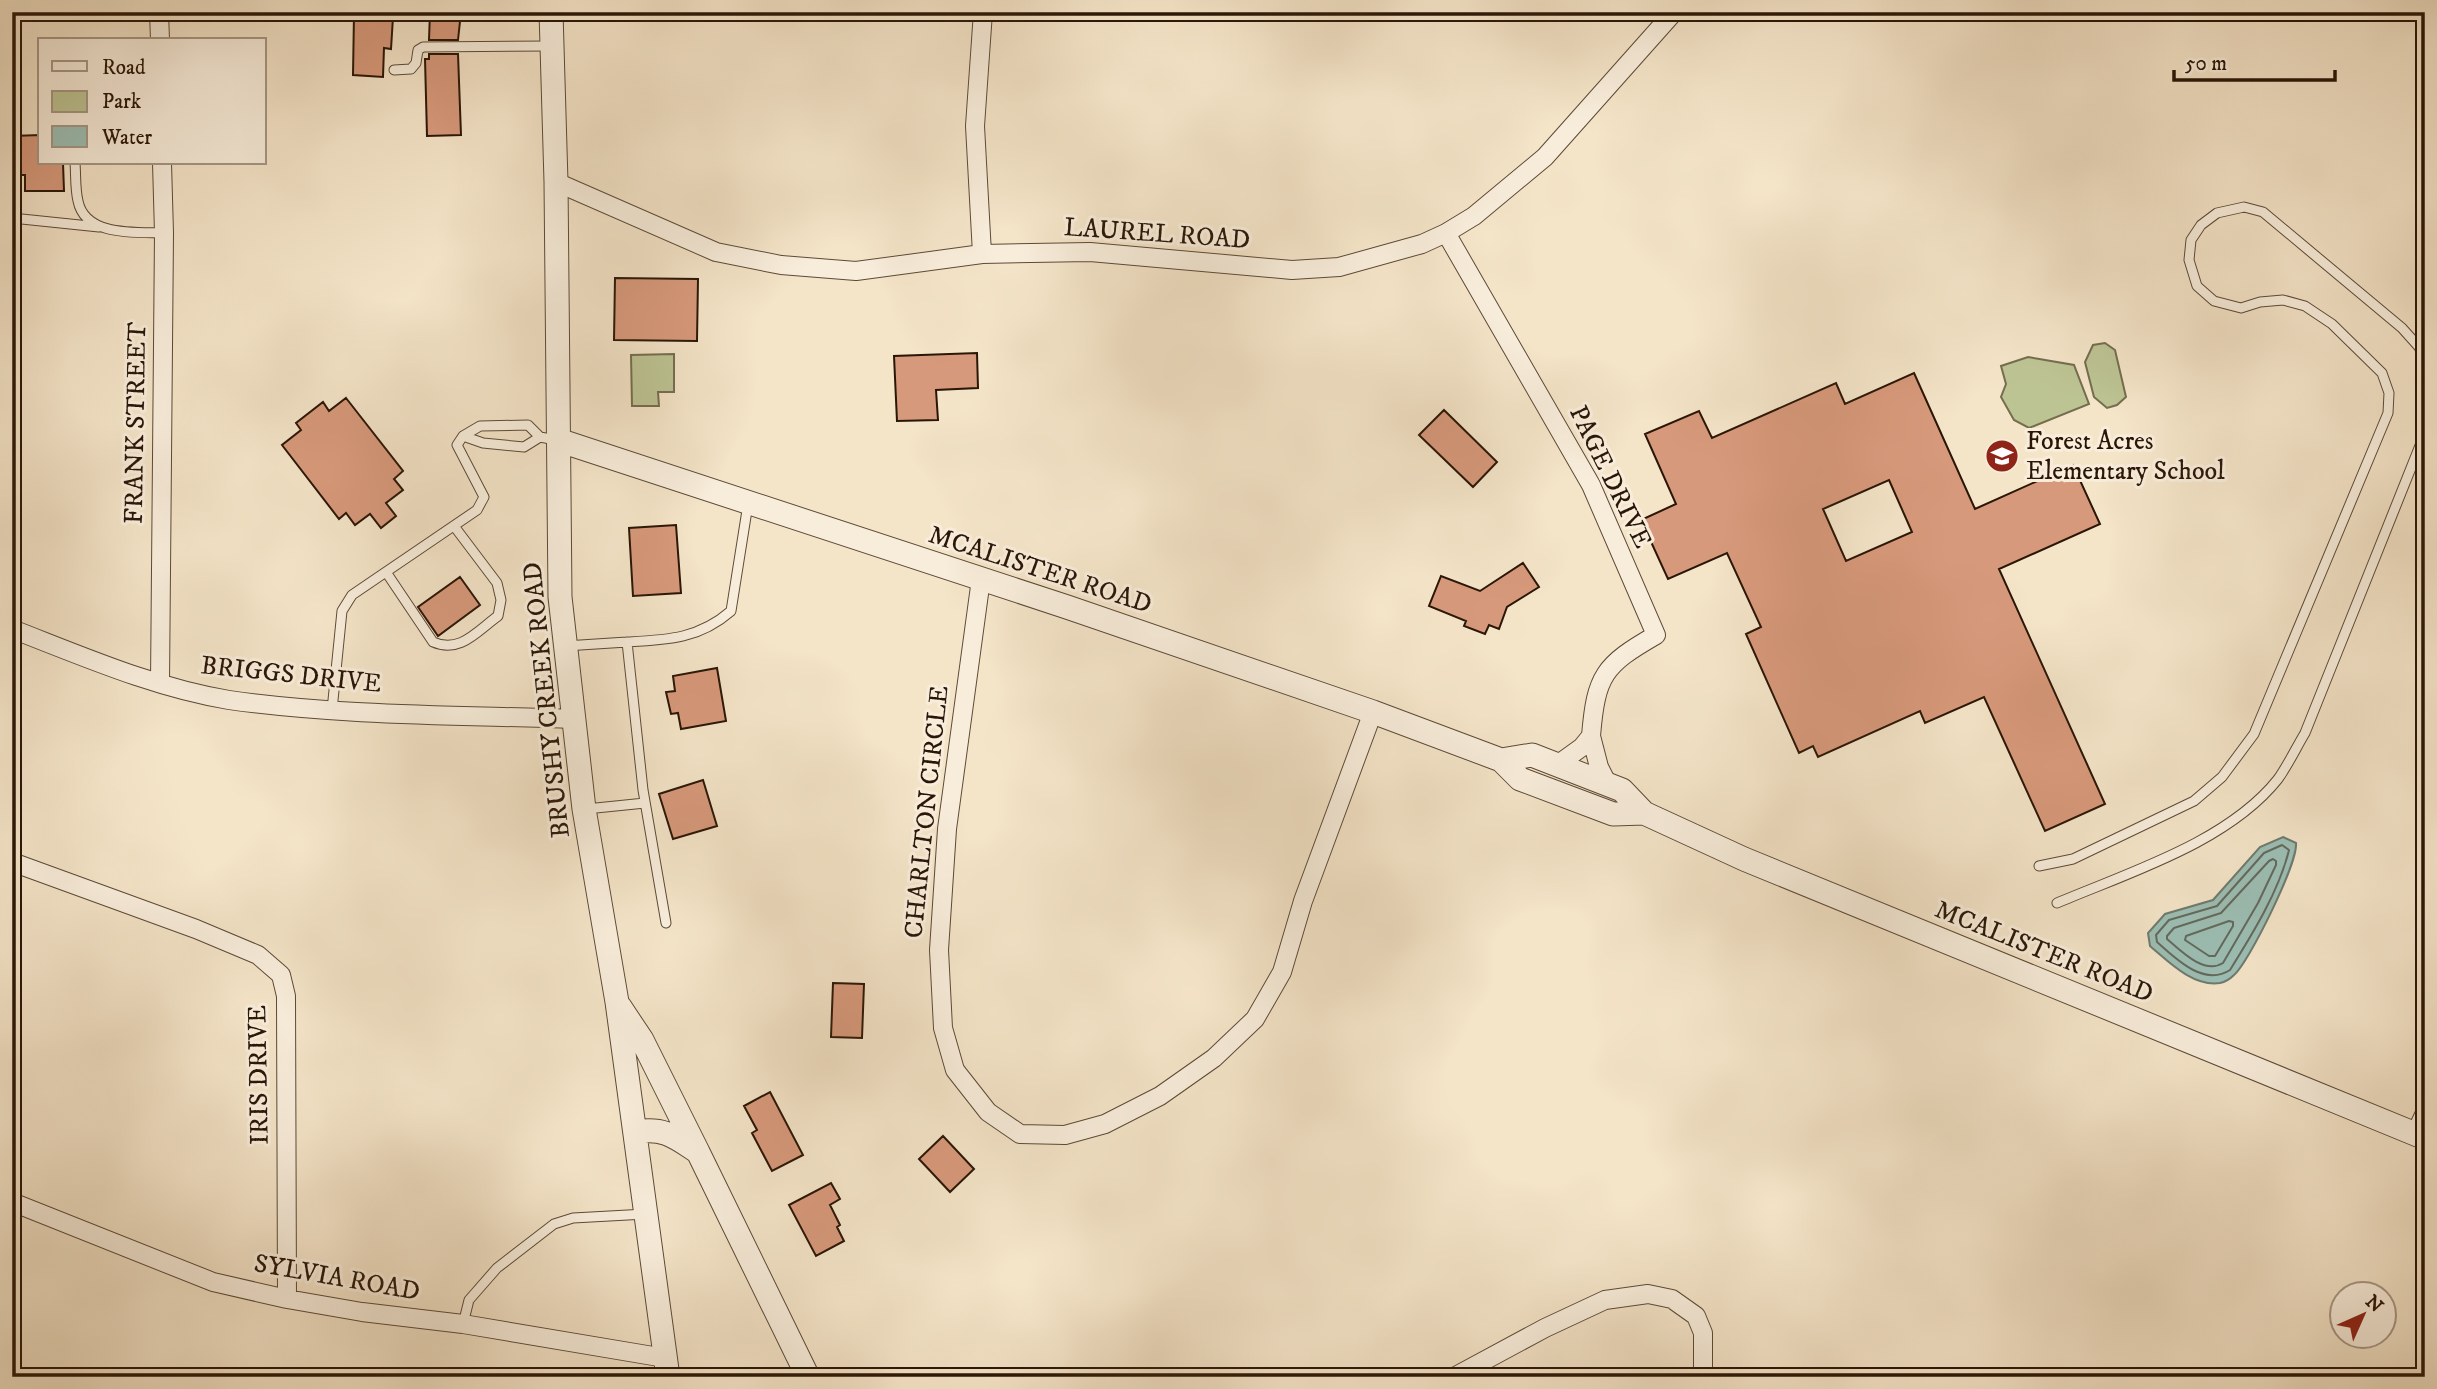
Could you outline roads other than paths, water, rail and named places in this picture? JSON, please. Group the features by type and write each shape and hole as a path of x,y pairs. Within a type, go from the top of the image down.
{"street":[{"path":"159,12 160,38"},
{"name":"BRUSHY CREEK ROAD","path":"551,12 556,182 549,439 560,597 584,809 617,1002 667,1367"},
{"path":"982,254 975,126 983,12"},
{"name":"LAUREL ROAD","path":"556,182 716,252 780,265 856,271 982,254 1090,252 1292,270 1339,267 1422,244 1474,216 1545,157 1674,12"},
{"name":"FRANK STREET","path":"160,683 164,233 162,164"},
{"name":"PAGE DRIVE","path":"1446,233 1591,485 1656,635 1629,651 1608,669 1594,698 1591,736 1599,767 1608,785"},
{"name":"MCALISTER ROAD","path":"549,439 981,579 1373,712 1501,760 1520,779 1612,814 1644,813"},
{"name":"CHARLTON CIRCLE","path":"981,579 947,829 939,950 943,1028 955,1070 988,1112 1020,1134 1065,1135 1105,1124 1171,1088 1214,1058 1255,1019 1282,972 1303,901 1373,712"},
{"name":"BRIGGS DRIVE","path":"12,629 160,683 227,699 332,710 573,719"},
{"path":"1557,765 1582,747 1591,736"},
{"name":"MCALISTER ROAD","path":"1501,760 1532,755 1622,790 1644,813 1744,859 2420,1136"},
{"name":"IRIS DRIVE","path":"12,862 196,929 258,955 281,975 286,996 288,1299"},
{"path":"617,1002 642,1040 808,1377"},
{"path":"2420,1136 2425,1113"},
{"path":"636,1132 652,1129 666,1132 698,1152"},
{"name":"SYLVIA ROAD","path":"12,1202 213,1282 362,1312 463,1324 667,1367"},
{"path":"1454,1377 1545,1328 1605,1300 1648,1294 1672,1299 1696,1316 1703,1333 1703,1377"}],"lane":[{"path":"394,70 411,69 416,63 418,50 423,47 552,46"},
{"path":"75,164 78,204 89,219 104,228"},
{"path":"2039,866 2073,859 2194,801 2222,777 2240,756 2254,734 2388,413 2389,393 2382,373 2332,324 2305,306 2283,300 2260,302 2241,309 2214,301 2197,286 2189,260 2191,240 2201,225 2217,212 2244,206 2263,212 2402,328 2419,347 2425,360"},
{"path":"12,218 126,232 164,233"},
{"path":"332,710 342,611 352,595 477,510 484,497 457,445 463,436 480,426 528,425 549,439"},
{"path":"2057,903 2208,838 2248,810 2278,778 2305,733 2425,433"},
{"path":"463,436 483,443 524,446 549,439"},
{"path":"565,646 673,640 717,623 731,611 748,504"},
{"path":"386,572 433,642 444,647 460,645 498,616 501,600 497,583 454,526"},
{"path":"627,642 645,803 666,923"},
{"path":"584,809 645,803"},
{"path":"463,1324 469,1300 496,1268 554,1224 573,1218 647,1214"}],"water":[{"path":"2283,837 2296,843 2295,854 2261,933 2233,976 2220,983 2200,981 2173,966 2150,946 2148,933 2165,914 2213,900 2260,847"}],"place":[{"name":"Forest Acres Elementary School","path":"2002,456"}]}
